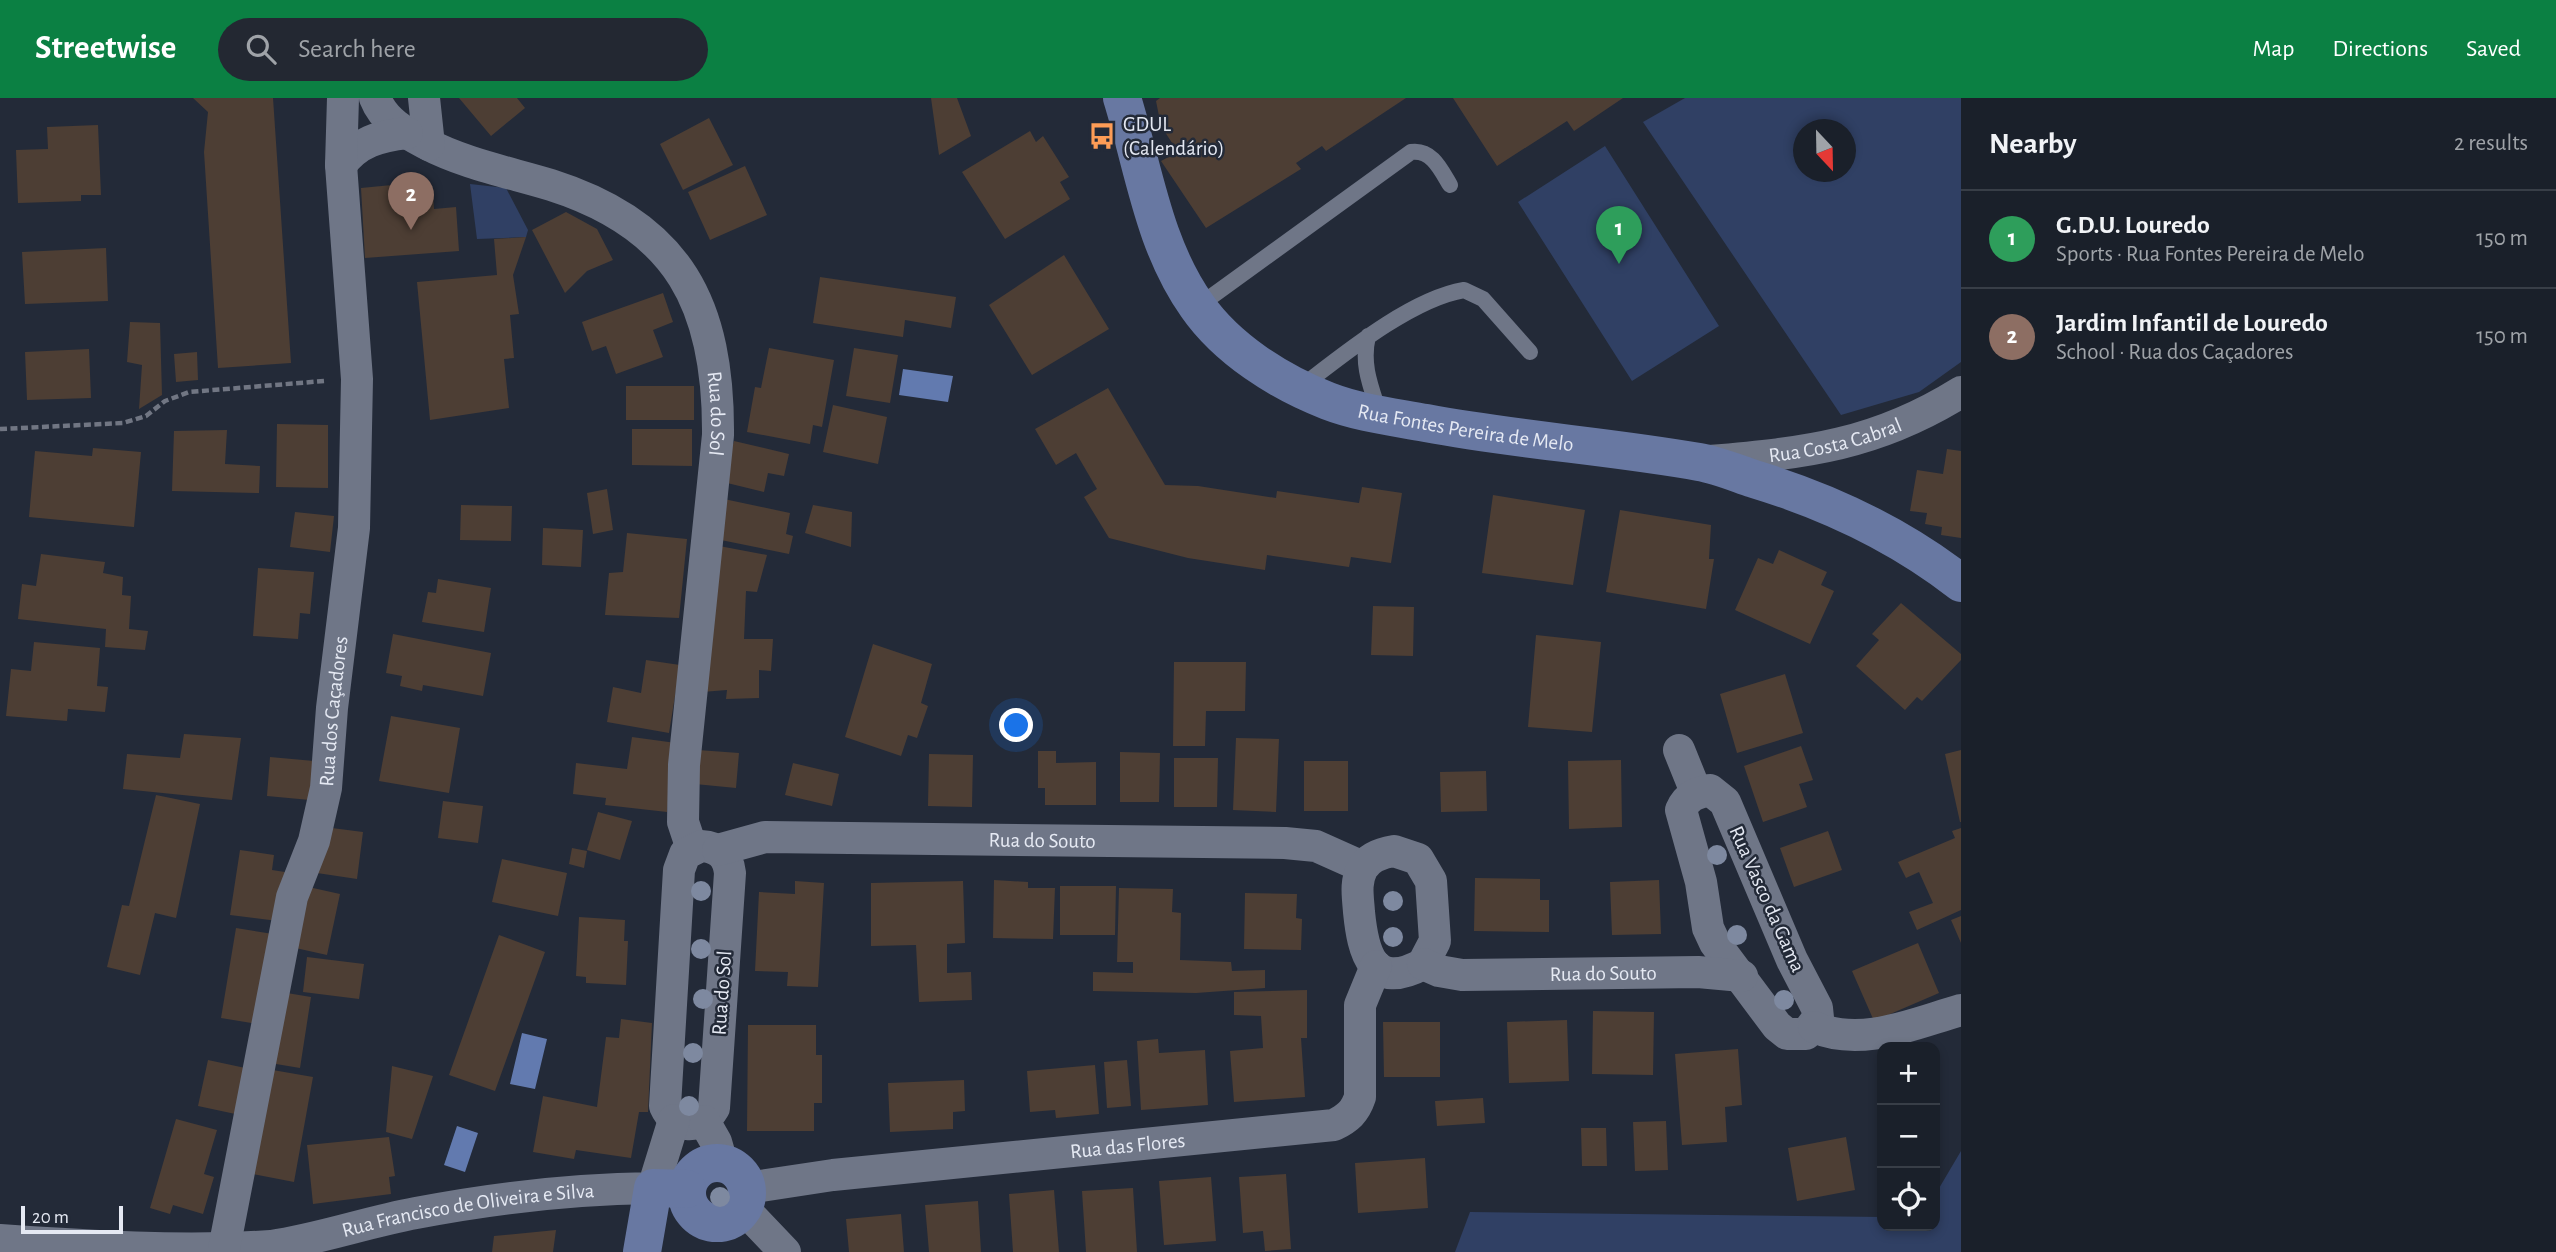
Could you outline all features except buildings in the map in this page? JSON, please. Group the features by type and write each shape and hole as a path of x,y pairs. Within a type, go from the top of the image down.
{"street":[{"name":"Rua dos Caçadores","path":"224,1249 292,897 314,841 326,788 332,708 355,528 357,379 341,165 343,98"},
{"name":"Rua do Sol","path":"375,98 390,121 418,139 465,161 552,186 594,202 651,238 677,264 698,301 711,344 719,385 718,435 684,765 683,822 705,850 729,863 714,1108 689,1120 670,1189 642,1252"},
{"path":"341,165 352,150 370,141 418,139 424,98"},
{"name":"Rua Fontes Pereira de Melo","path":"1122,98 1149,201 1180,280 1197,307 1220,335 1256,362 1299,388 1330,402 1380,415 1468,431 1701,462 1841,509 1920,553 1961,583"},
{"name":"Rua Costa Cabral","path":"1701,462 1812,451 1854,442 1894,428 1961,393"},
{"path":"1679,750 1696,793 1685,801 1681,810 1701,882 1708,928 1719,949 1787,1034 1806,1034 1814,1027 1846,1036 1870,1034 1961,1010"},
{"name":"Rua Vasco da Gama","path":"1696,793 1710,790 1725,802 1792,960 1817,1008 1818,1018 1814,1027"},
{"name":"Rua do Souto","path":"705,850 765,837 1285,844 1316,846 1363,867"},
{"path":"705,850 685,854 678,870 665,1106 689,1120 716,1142 738,1186 785,1252"},
{"path":"1376,966 1362,947 1357,889 1363,867 1372,859 1394,851 1418,859 1427,869 1432,881 1435,941 1423,964"},
{"name":"Rua do Souto","path":"1376,966 1399,973 1423,964 1439,971 1462,975 1698,972 1743,977 1792,960"},
{"name":"Rua das Flores","path":"738,1186 728,1221 707,1221 670,1189 690,1180 703,1166 738,1186 1334,1125 1356,1109 1360,1097 1360,1005 1376,966"},
{"name":"Rua Francisco de Oliveira e Silva","path":"0,1240 160,1250 270,1246 414,1213 508,1198 594,1189 670,1189"}],"lane":[{"path":"1197,307 1411,152 1425,153 1433,159 1450,185"},
{"path":"1299,388 1368,336 1440,297 1464,290 1483,299 1531,352"},
{"path":"1368,336 1364,353 1365,372 1380,415"}],"path":[{"path":"0,429 123,424 146,416 165,401 189,392 357,379"}],"shaded area":[{"path":"1685,98 1961,98 1961,362 1919,392 1841,415 1643,122"},
{"path":"1605,146 1719,326 1632,381 1518,202"},
{"path":"470,184 506,188 528,230 526,237 477,239"},
{"path":"903,369 953,376 948,402 899,395"},
{"path":"522,1033 547,1039 535,1089 510,1084"},
{"path":"457,1126 478,1133 465,1172 444,1165"},
{"path":"1961,1151 1961,1252 1455,1252 1470,1212 1877,1217 1877,1231 1940,1231 1940,1187"}],"place":[{"name":"GDUL (Calendário)","path":"1102,136"},
{"name":"Jardim Infantil de Louredo","path":"411,230"},
{"name":"G.D.U. Louredo","path":"1619,264"}]}
